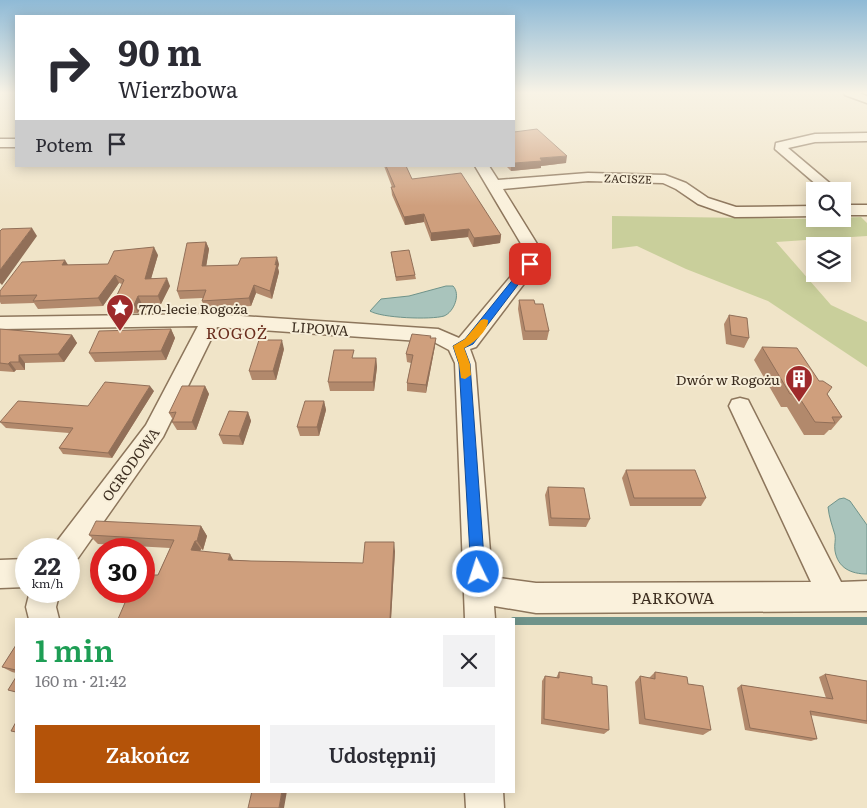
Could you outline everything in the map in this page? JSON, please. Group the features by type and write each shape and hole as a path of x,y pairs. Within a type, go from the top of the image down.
{"street":[{"path":"821,182 781,149 781,146 815,138 867,136"},
{"path":"0,143 15,143"},
{"path":"480,618 464,364 458,346 469,342 530,264 534,252 483,167"},
{"name":"ZACISZE","path":"494,185 588,177 665,179 681,186 703,201 735,212 806,211"},
{"name":"LIPOWA","path":"0,323 211,320 438,336 458,346"},
{"name":"OGRODOWA","path":"76,538 155,431 211,320"},
{"path":"740,406 833,596"},
{"path":"0,574 15,573"},
{"name":"PARKOWA","path":"479,590 536,598 867,596"},
{"path":"42,603 44,618"},
{"path":"484,793 484,808"}],"green space":[{"path":"612,216 806,219 806,227 851,227 851,217 861,217 867,223 867,236 806,237 806,240 776,242 806,276 806,282 811,282 831,305 867,322 867,367 768,301 686,269 637,246 612,249"}],"water":[{"path":"446,286 453,286 456,298 451,311 444,316 406,318 370,311 381,299 409,296"},
{"path":"844,498 850,501 867,525 867,574 856,573 846,569 837,557 835,535 828,507 839,499"}],"building":[{"path":"539,131 567,156 540,158 542,161 515,163 515,132"},
{"path":"386,167 406,167 412,179 461,173 501,235 474,238 469,229 431,233 424,214 404,217 391,187 395,187"},
{"path":"32,228 0,270 0,231 2,229"},
{"path":"206,242 202,266 238,265 241,258 277,257 270,291 254,285 249,298 202,301 206,290 177,291 187,243"},
{"path":"154,247 145,279 167,278 158,296 138,296 134,305 112,306 124,280 115,275 98,298 33,301 37,295 0,296 0,291 22,262 65,260 62,265 108,264 114,251"},
{"path":"409,250 415,275 396,277 391,252"},
{"path":"519,300 534,300 535,304 543,304 549,331 525,331"},
{"path":"729,315 747,318 749,338 731,335"},
{"path":"0,329 72,335 58,354 19,355 19,362 10,362 8,364 0,363"},
{"path":"171,329 161,351 89,353 99,331"},
{"path":"412,334 436,338 426,385 407,383 413,355 406,354"},
{"path":"259,340 282,340 273,371 249,371"},
{"path":"762,347 797,348 819,381 823,381 832,387 827,394 842,417 832,417 835,423 815,422 797,394 790,394"},
{"path":"334,350 354,350 352,358 376,358 373,382 328,382"},
{"path":"105,382 150,386 108,453 59,448 73,428 0,422 18,401 88,406"},
{"path":"182,386 205,386 192,422 172,422 176,412 169,413"},
{"path":"305,401 324,401 317,427 297,427"},
{"path":"229,411 248,412 239,436 219,435"},
{"path":"626,470 695,470 706,498 634,498"},
{"path":"548,487 584,488 590,519 551,518"},
{"path":"96,521 201,526 197,541 195,541 191,550 230,554 228,560 251,561 363,563 365,542 394,542 390,618 118,618 125,603 155,603 155,575 158,575 174,540 89,535"},
{"path":"15,647 15,670 2,667"},
{"path":"559,672 592,677 592,684 607,686 609,730 544,719 545,676 559,678"},
{"path":"655,672 687,677 688,684 703,686 711,730 645,719 640,676 655,679"},
{"path":"825,674 867,681 867,721 810,711 817,739 750,728 741,685 833,699"},
{"path":"15,679 15,692 8,690"},
{"path":"15,724 15,732 11,731"},
{"path":"252,793 282,793 279,808 248,808"}],"waterway":[{"path":"515,621 867,621"}],"slow traffic":[{"path":"465,375 464,364 458,346 469,342 484,322"}],"place":[{"name":"770-lecie Rogoża","path":"120,332"},
{"name":"Dwór w Rogożu","path":"799,403"}],"district":[{"name":"ROGOŻ","path":"237,332"}],"route":[{"path":"478,572 464,364 458,346 469,342 530,264"}]}
